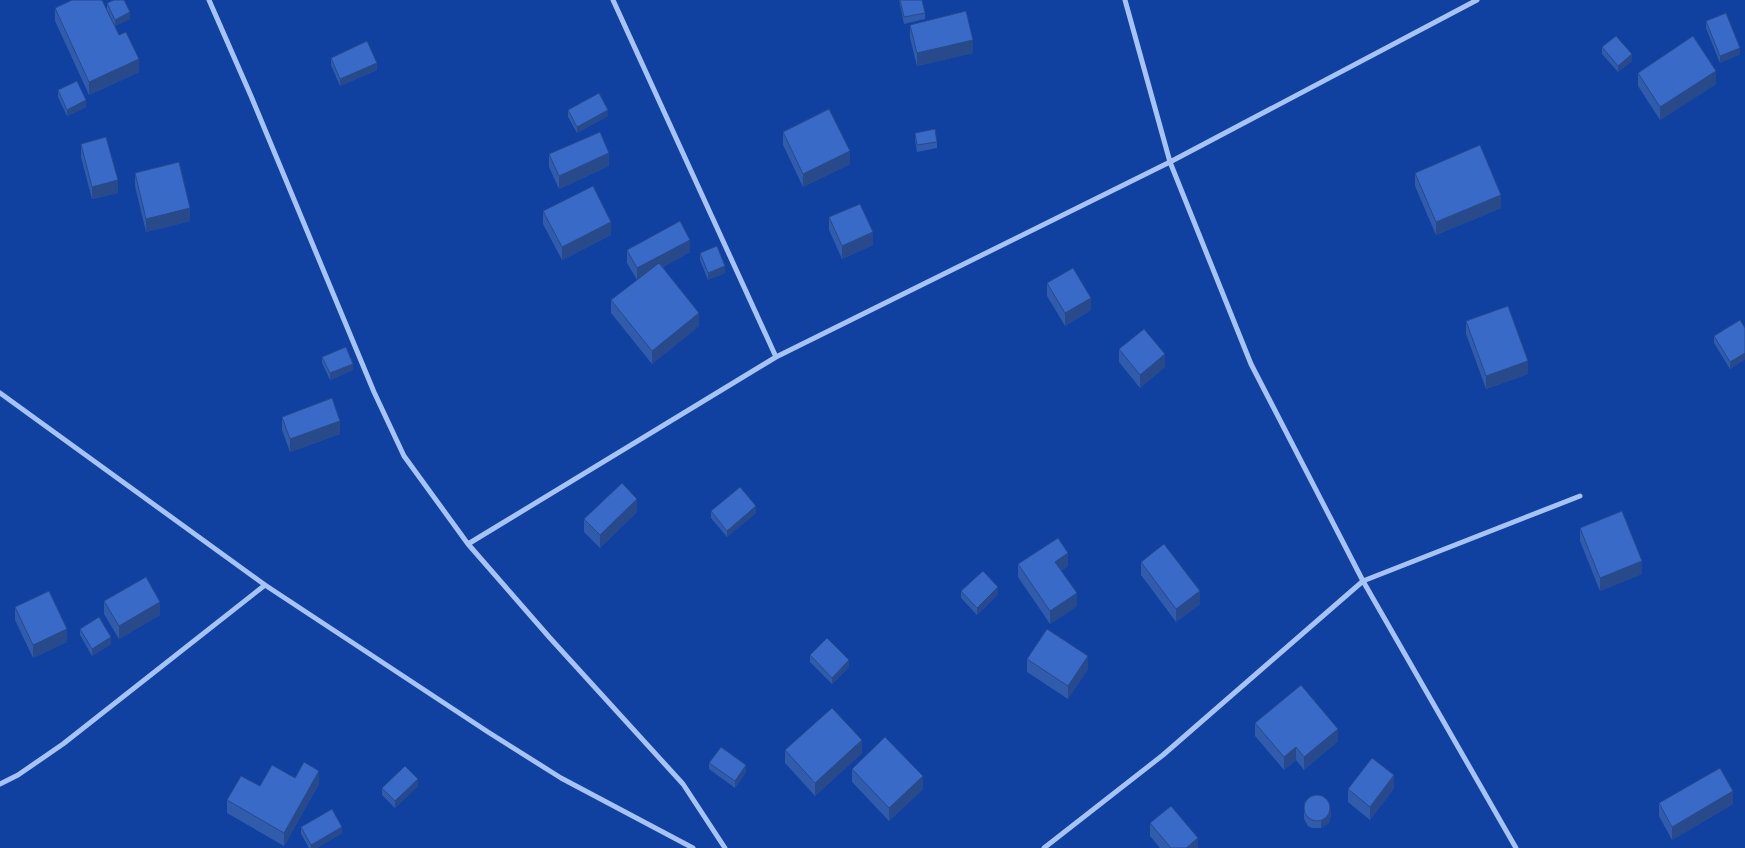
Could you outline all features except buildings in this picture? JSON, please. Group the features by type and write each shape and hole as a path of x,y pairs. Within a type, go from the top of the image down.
{"street":[{"path":"209,0 374,392 404,456 468,544 550,638 683,784 725,848"},
{"path":"613,0 776,357"},
{"path":"1125,0 1170,162 1251,364 1363,581 1516,848"},
{"path":"468,544 776,357 1170,162 1477,0"},
{"path":"0,393 265,585 561,778 693,848"},
{"path":"1044,848 1163,755 1363,581 1580,496"},
{"path":"0,784 18,775 63,744 265,585"}]}
